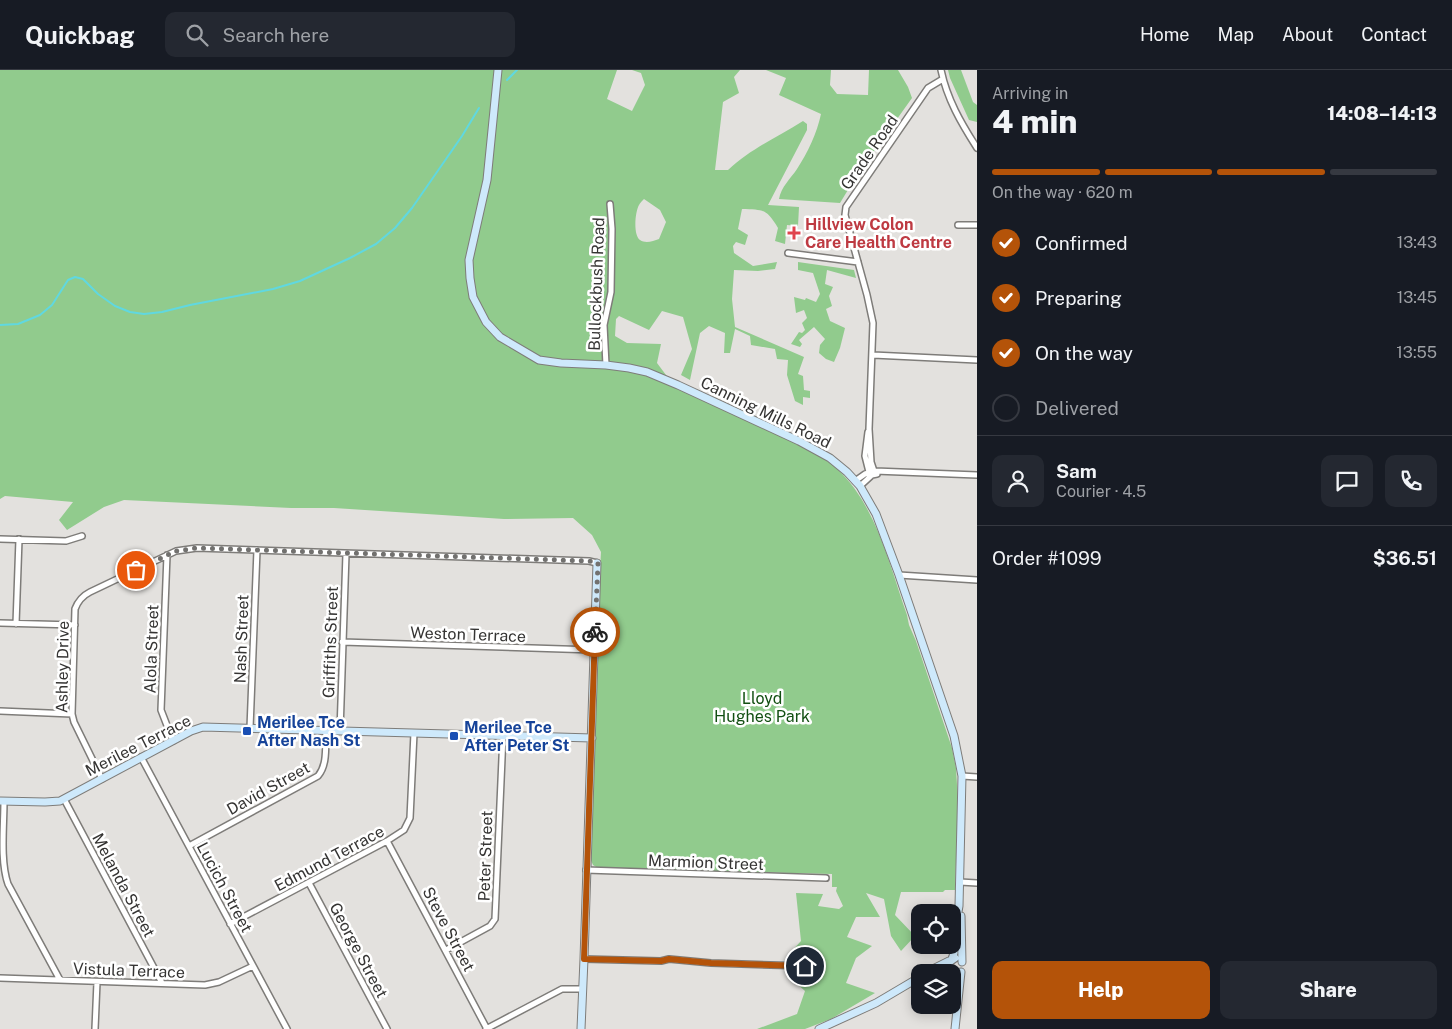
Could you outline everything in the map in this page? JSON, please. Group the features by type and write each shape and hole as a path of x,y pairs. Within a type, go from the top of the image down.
{"main road":[{"name":"Canning Mills Road","path":"498,70 488,174 469,260 473,297 486,322 500,337 539,360 629,368 646,372 678,385 830,457 857,483 876,514 954,736 962,776 959,904"},
{"path":"581,1029 598,563"},
{"name":"Merilee Terrace","path":"2,801 53,802 64,799 141,757 203,727 592,738"},
{"name":"Canning Mills Road","path":"961,943 962,962"},
{"name":"Canning Mills Road","path":"950,960 953,954"},
{"path":"941,964 957,959 962,962 963,968 961,972"},
{"path":"948,964 950,960"},
{"path":"819,1029 868,1007 911,984"}],"street":[{"path":"941,70 961,123 977,148"},
{"name":"Grade Road","path":"873,473 865,456 869,429 873,323 845,215 846,207 928,88 943,79"},
{"name":"Bullockbush Road","path":"606,365 604,325 610,292 612,229 610,204"},
{"path":"958,225 977,225"},
{"path":"788,253 794,256 858,262"},
{"path":"873,355 977,360"},
{"path":"857,483 873,473 883,472 977,474"},
{"path":"0,539 66,541 82,536"},
{"path":"16,624 19,539"},
{"name":"Ashley Drive","path":"102,779 74,722 72,714 76,607 82,597 90,592 176,551 197,548 589,561 598,563"},
{"name":"Nash Street","path":"250,728 257,550"},
{"name":"Griffiths Street","path":"340,731 346,554"},
{"name":"Alola Street","path":"167,556 161,710 173,741"},
{"path":"899,575 977,580"},
{"path":"0,623 75,625"},
{"name":"Weston Terrace","path":"342,642 594,650"},
{"path":"0,712 72,714"},
{"name":"David Street","path":"189,846 318,776 325,762 326,731"},
{"name":"Edmund Terrace","path":"230,924 387,841 404,830 410,818 414,733"},
{"name":"Peter Street","path":"446,950 490,926 495,919 503,735"},
{"name":"Lucich Street","path":"141,757 287,1029"},
{"path":"962,776 977,777"},
{"name":"Melanda Street","path":"64,799 162,983"},
{"path":"2,801 3,867 8,884 60,980"},
{"name":"Steve Street","path":"387,841 486,1029"},
{"name":"Marmion Street","path":"586,870 826,878"},
{"path":"960,882 977,883"},
{"name":"George Street","path":"309,883 387,1029"},
{"path":"0,887 8,884"},
{"path":"584,959 661,961 669,959 711,963 805,966"},
{"name":"Vistula Terrace","path":"0,978 205,985 219,982 253,966"},
{"path":"95,1029 97,982"},
{"path":"486,1029 562,989 582,989"}],"green space":[{"name":"Lloyd Hughes Park","path":"0,70 617,70 607,99 632,111 645,85 641,73 632,70 740,70 734,77 739,93 723,102 715,170 728,170 755,149 803,121 807,124 807,130 768,205 799,207 798,226 787,225 785,244 775,241 778,228 767,213 759,210 742,209 738,229 748,235 745,245 736,242 733,246 734,253 753,266 777,262 775,269 758,271 734,270 732,299 735,327 804,357 798,374 803,376 804,390 810,391 810,398 803,397 803,405 795,401 787,375 788,360 777,359 775,349 751,345 750,336 735,329 730,353 724,353 725,333 709,326 700,333 690,380 681,375 692,349 683,317 662,311 649,330 619,316 616,319 615,336 627,343 661,344 657,363 675,387 802,445 838,468 862,500 872,518 888,557 909,625 952,748 956,768 958,802 955,890 945,890 943,892 901,892 895,915 911,932 911,940 901,951 891,936 884,899 866,893 880,917 856,917 847,937 872,946 856,958 846,983 875,993 831,1019 805,1029 757,1029 797,1014 805,991 787,975 817,961 788,955 801,941 796,893 823,894 818,906 839,909 843,906 836,891 837,887 832,887 832,874 598,868 593,865 590,858 594,674 601,552 592,535 573,518 504,519 334,508 291,508 124,500 104,507 67,530 59,520 73,502 5,496 0,499","holes":["644,199 660,210 666,222 659,239 647,242 640,240 636,233 635,223 639,204"]},
{"path":"766,70 831,70 830,85 837,94 868,95 869,70 898,70 908,87 912,98 857,175 840,203 779,199 784,187 808,149 821,114 779,95 786,78"},
{"path":"948,70 961,70 973,102 977,105 977,122 969,120"},
{"path":"798,262 854,270 856,278 827,270 825,284 833,287 829,296 832,306 826,309 830,321 845,328 834,362 826,359 819,353 820,345 825,339 814,327 799,340 802,344 800,347 791,344 799,332 802,333 805,330 802,323 807,318 804,310 796,313 794,297 805,300 806,298 816,302 820,294 813,273 798,270"}],"waterway":[{"path":"507,80 517,70"},
{"path":"0,325 18,324 40,315 52,305 68,280 75,277 83,279 98,294 115,306 130,312 144,314 273,289 300,281 376,244 395,228 412,208 479,108"}],"way so far":[{"path":"136,570 176,551 197,548 589,561 598,563 595,632"}],"place":[{"name":"Hillview Colon Care Health Centre","path":"794,233"},
{"name":"Merilee Tce After Nash St","path":"247,731"},
{"name":"Merilee Tce After Peter St","path":"454,736"}],"route":[{"path":"595,632 584,959 661,961 680,959 711,963 805,966"}]}
